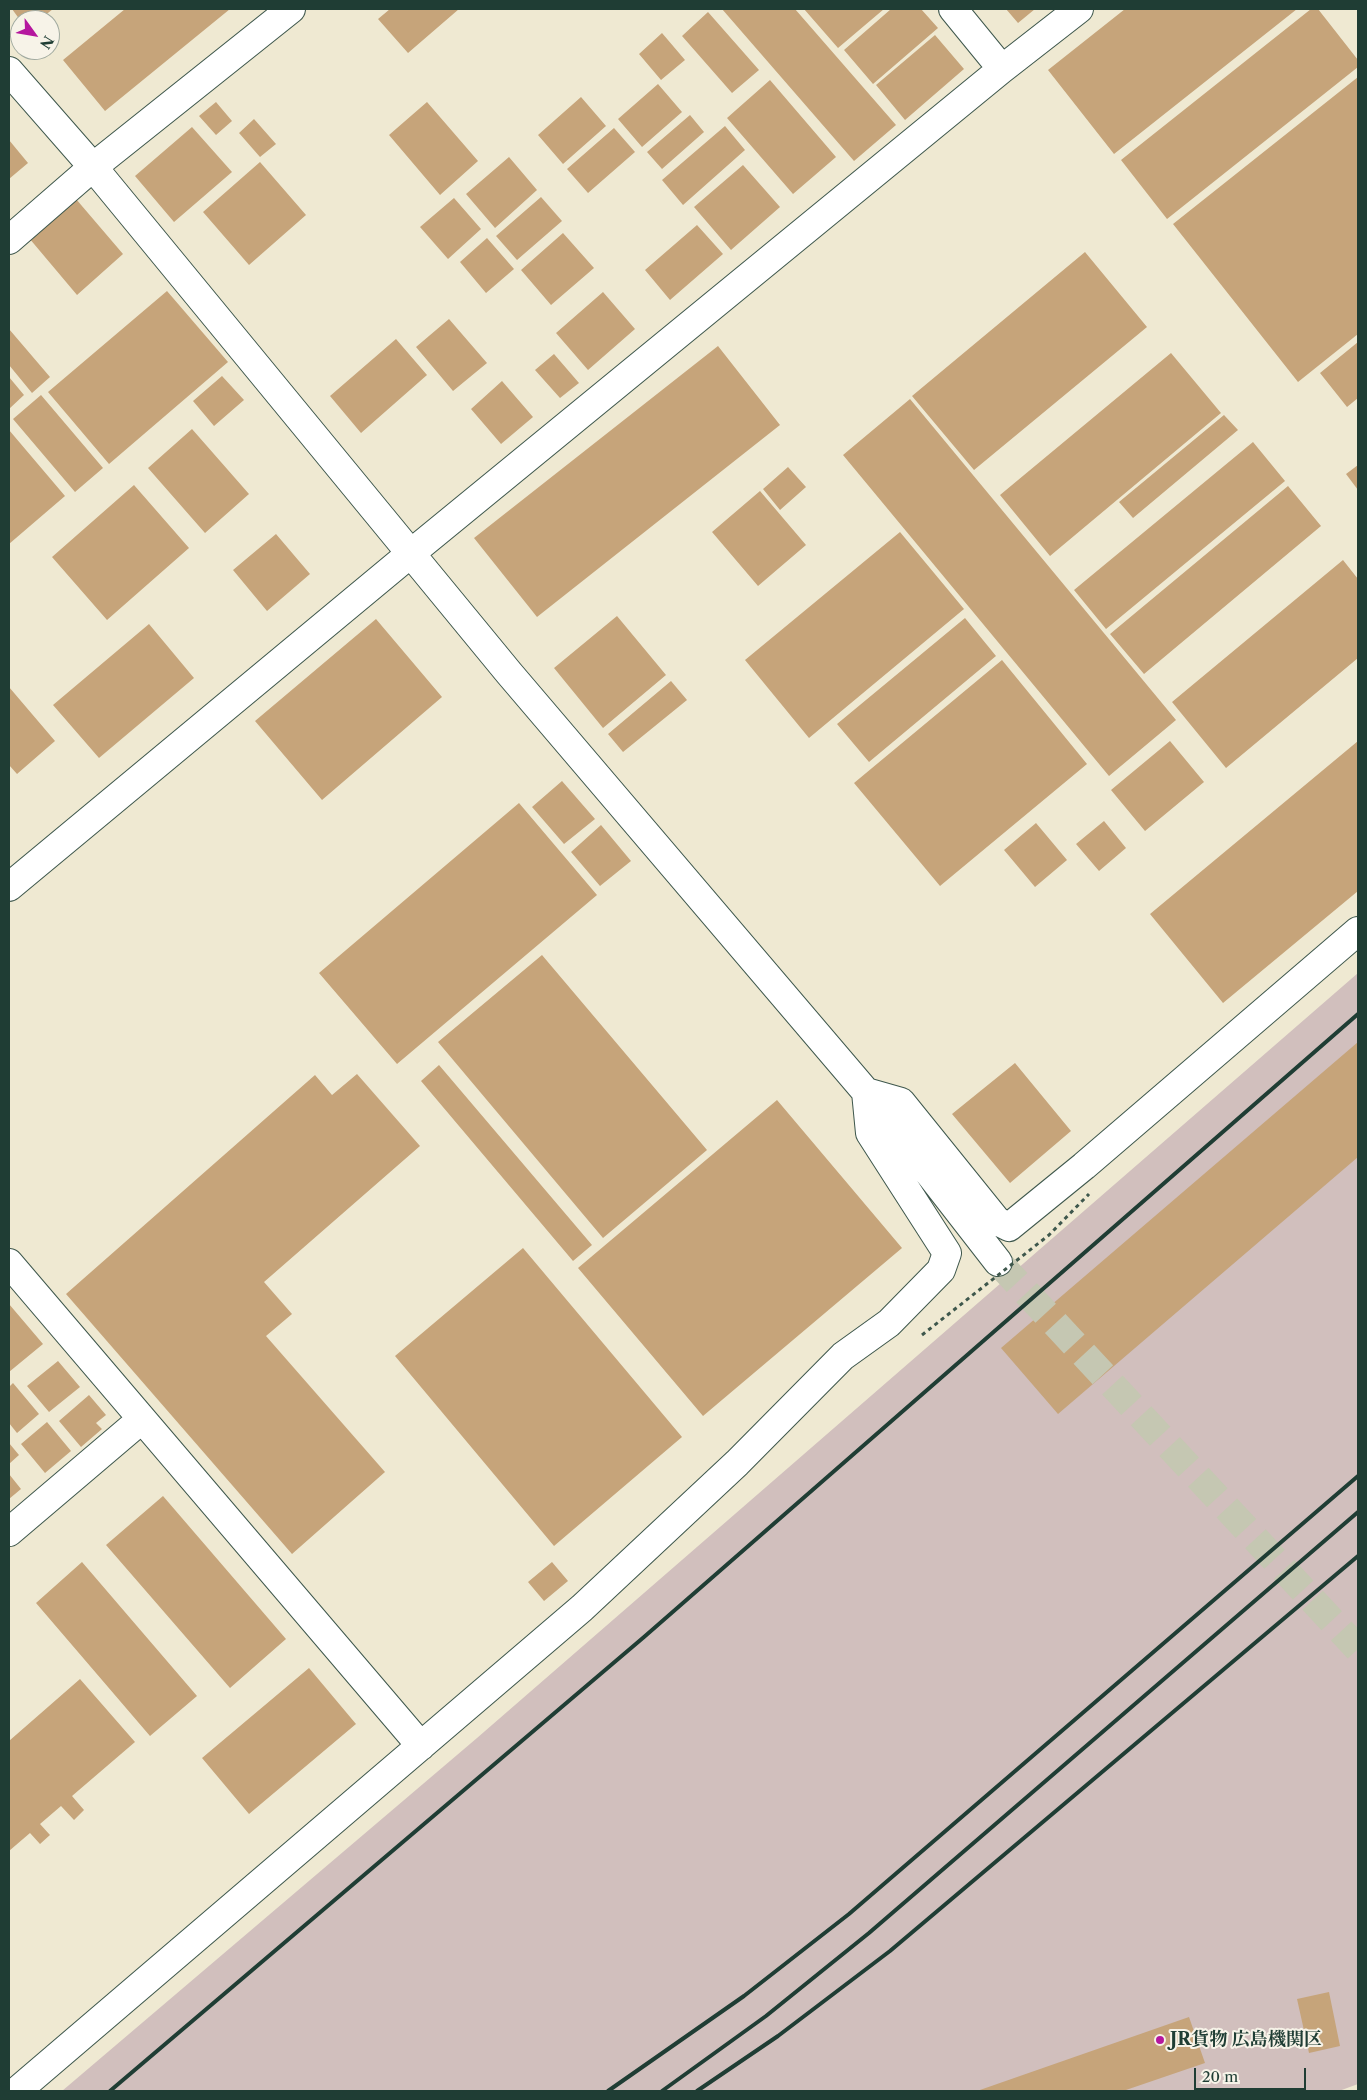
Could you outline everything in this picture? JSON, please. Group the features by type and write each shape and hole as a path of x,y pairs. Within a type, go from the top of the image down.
{"street":[{"path":"9,240 93,167 290,9"},
{"path":"953,9 1002,69"},
{"path":"9,887 410,554 1002,69 1079,9"},
{"path":"9,71 93,167 410,554 866,1092 998,1262"},
{"path":"866,1092 901,1102 997,1221 1009,1227 1084,1166 1358,931"},
{"path":"17,2091 582,1608 737,1463 843,1356 889,1323 942,1270 947,1253 870,1133 866,1092"},
{"path":"9,1263 421,1746"},
{"path":"9,1532 142,1419"}],"path":[{"path":"922,1335 1049,1235 1089,1194"}],"shaded area":[{"path":"1358,973 1358,2084 1339,2091 62,2091 477,1738"}],"building":[{"path":"12,9 53,9 52,10"},
{"path":"125,9 230,9 105,111 63,60"},
{"path":"390,9 459,9 408,53 378,19"},
{"path":"722,9 795,9 896,125 854,161"},
{"path":"804,9 884,9 838,48"},
{"path":"891,9 921,9 938,28 873,84 844,50"},
{"path":"1006,9 1035,9 1018,23"},
{"path":"1125,9 1297,9 1114,154 1048,70"},
{"path":"1311,9 1318,9 1358,60 1358,67 1167,219 1121,160"},
{"path":"708,12 759,70 732,93 682,36"},
{"path":"662,33 685,60 661,80 639,54"},
{"path":"935,35 964,69 905,120 876,85"},
{"path":"1358,77 1358,334 1298,382 1173,224"},
{"path":"770,80 836,157 793,194 727,118"},
{"path":"658,84 682,112 642,147 618,119"},
{"path":"581,97 606,126 563,164 538,135"},
{"path":"216,102 232,121 216,135 199,116"},
{"path":"427,102 478,161 440,195 389,135"},
{"path":"690,115 704,132 662,169 647,152"},
{"path":"254,119 276,144 260,157 239,133"},
{"path":"725,126 745,150 683,205 662,180"},
{"path":"192,127 232,172 174,222 135,176"},
{"path":"614,128 635,152 588,193 567,169"},
{"path":"9,140 28,163 9,179"},
{"path":"509,157 537,190 495,228 466,194"},
{"path":"260,162 306,215 249,265 203,212"},
{"path":"743,165 780,207 731,250 694,207"},
{"path":"541,197 562,221 517,260 496,236"},
{"path":"454,198 481,229 448,259 420,227"},
{"path":"76,199 123,254 77,295 29,238"},
{"path":"697,225 723,254 670,300 645,270"},
{"path":"563,233 594,268 551,305 521,270"},
{"path":"487,238 514,269 486,293 460,262"},
{"path":"1085,252 1147,327 974,470 912,396"},
{"path":"167,291 228,362 109,464 48,392"},
{"path":"603,292 635,329 588,370 556,333"},
{"path":"449,319 487,363 453,391 416,347"},
{"path":"9,329 50,377 32,393 9,365"},
{"path":"396,339 427,375 361,433 330,396"},
{"path":"1358,342 1358,398 1347,407 1320,373"},
{"path":"718,346 780,425 537,617 474,538"},
{"path":"1171,353 1221,413 1050,556 1000,495"},
{"path":"554,354 579,383 560,398 535,370"},
{"path":"222,376 244,400 214,426 193,401"},
{"path":"9,377 24,395 9,409"},
{"path":"502,381 533,417 501,444 471,409"},
{"path":"41,395 103,468 75,492 13,419"},
{"path":"910,399 1176,720 1109,776 843,455"},
{"path":"1224,415 1238,430 1133,518 1119,502"},
{"path":"192,429 249,494 205,533 148,468"},
{"path":"9,430 65,496 9,544"},
{"path":"1253,442 1285,481 1106,629 1074,590"},
{"path":"1358,465 1358,490 1346,474"},
{"path":"788,467 806,487 780,510 763,489"},
{"path":"134,485 189,548 107,620 52,557"},
{"path":"1288,486 1321,526 1144,674 1110,634"},
{"path":"760,491 806,545 758,586 712,532"},
{"path":"900,532 964,609 809,738 745,660"},
{"path":"276,534 310,574 267,611 233,570"},
{"path":"1343,560 1358,579 1358,658 1226,768 1172,702"},
{"path":"617,616 666,675 603,728 554,668"},
{"path":"965,618 996,656 869,762 837,724"},
{"path":"376,619 442,697 322,800 255,721"},
{"path":"149,624 194,678 99,758 53,705"},
{"path":"1002,660 1087,764 940,886 854,783"},
{"path":"671,681 687,700 623,752 608,734"},
{"path":"9,687 55,741 17,774 9,765"},
{"path":"1170,741 1204,782 1145,831 1111,790"},
{"path":"1358,741 1358,891 1223,1003 1150,914"},
{"path":"562,781 595,819 564,844 532,807"},
{"path":"519,803 597,895 397,1064 319,973"},
{"path":"1104,821 1126,848 1099,871 1076,844"},
{"path":"1036,823 1067,860 1035,887 1004,850"},
{"path":"601,825 631,861 600,886 571,852"},
{"path":"542,955 707,1150 603,1238 438,1042"},
{"path":"1358,1042 1358,1157 1058,1414 1001,1348"},
{"path":"1015,1063 1071,1131 1010,1183 952,1114"},
{"path":"439,1065 592,1245 573,1261 421,1081"},
{"path":"357,1074 420,1146 264,1282 292,1314 266,1336 385,1472 292,1554 66,1294 315,1075 332,1095"},
{"path":"777,1100 902,1248 703,1416 578,1268"},
{"path":"523,1248 682,1437 554,1546 395,1356"},
{"path":"9,1304 43,1344 9,1372"},
{"path":"58,1361 80,1387 49,1412 27,1386"},
{"path":"13,1383 39,1414 17,1433 9,1423 9,1387"},
{"path":"89,1395 106,1415 96,1423 102,1429 81,1447 59,1421"},
{"path":"47,1422 71,1451 45,1473 21,1444"},
{"path":"9,1443 19,1455 9,1464"},
{"path":"9,1474 21,1489 9,1499"},
{"path":"163,1496 286,1639 230,1688 106,1545"},
{"path":"82,1562 197,1696 150,1736 36,1603"},
{"path":"552,1562 568,1581 544,1601 528,1582"},
{"path":"309,1668 356,1724 249,1814 202,1758"},
{"path":"80,1679 135,1742 72,1796 84,1810 74,1820 61,1806 40,1824 50,1835 40,1844 30,1833 9,1851 9,1741"},
{"path":"1329,1992 1340,2046 1309,2053 1297,1999"},
{"name":"JR貨物 広島機関区","path":"1189,2017 1205,2063 1123,2091 977,2091"}],"tunnel":[{"path":"998,1262 1358,1649"}],"railway":[{"path":"110,2091 644,1637 1358,1014"},
{"path":"608,2091 744,1996 849,1914 1358,1476"},
{"path":"662,2091 766,2016 869,1933 1358,1512"},
{"path":"697,2091 778,2036 890,1951 1358,1556"}],"place":[{"name":"JR貨物 広島機関区","path":"1160,2040"}]}
